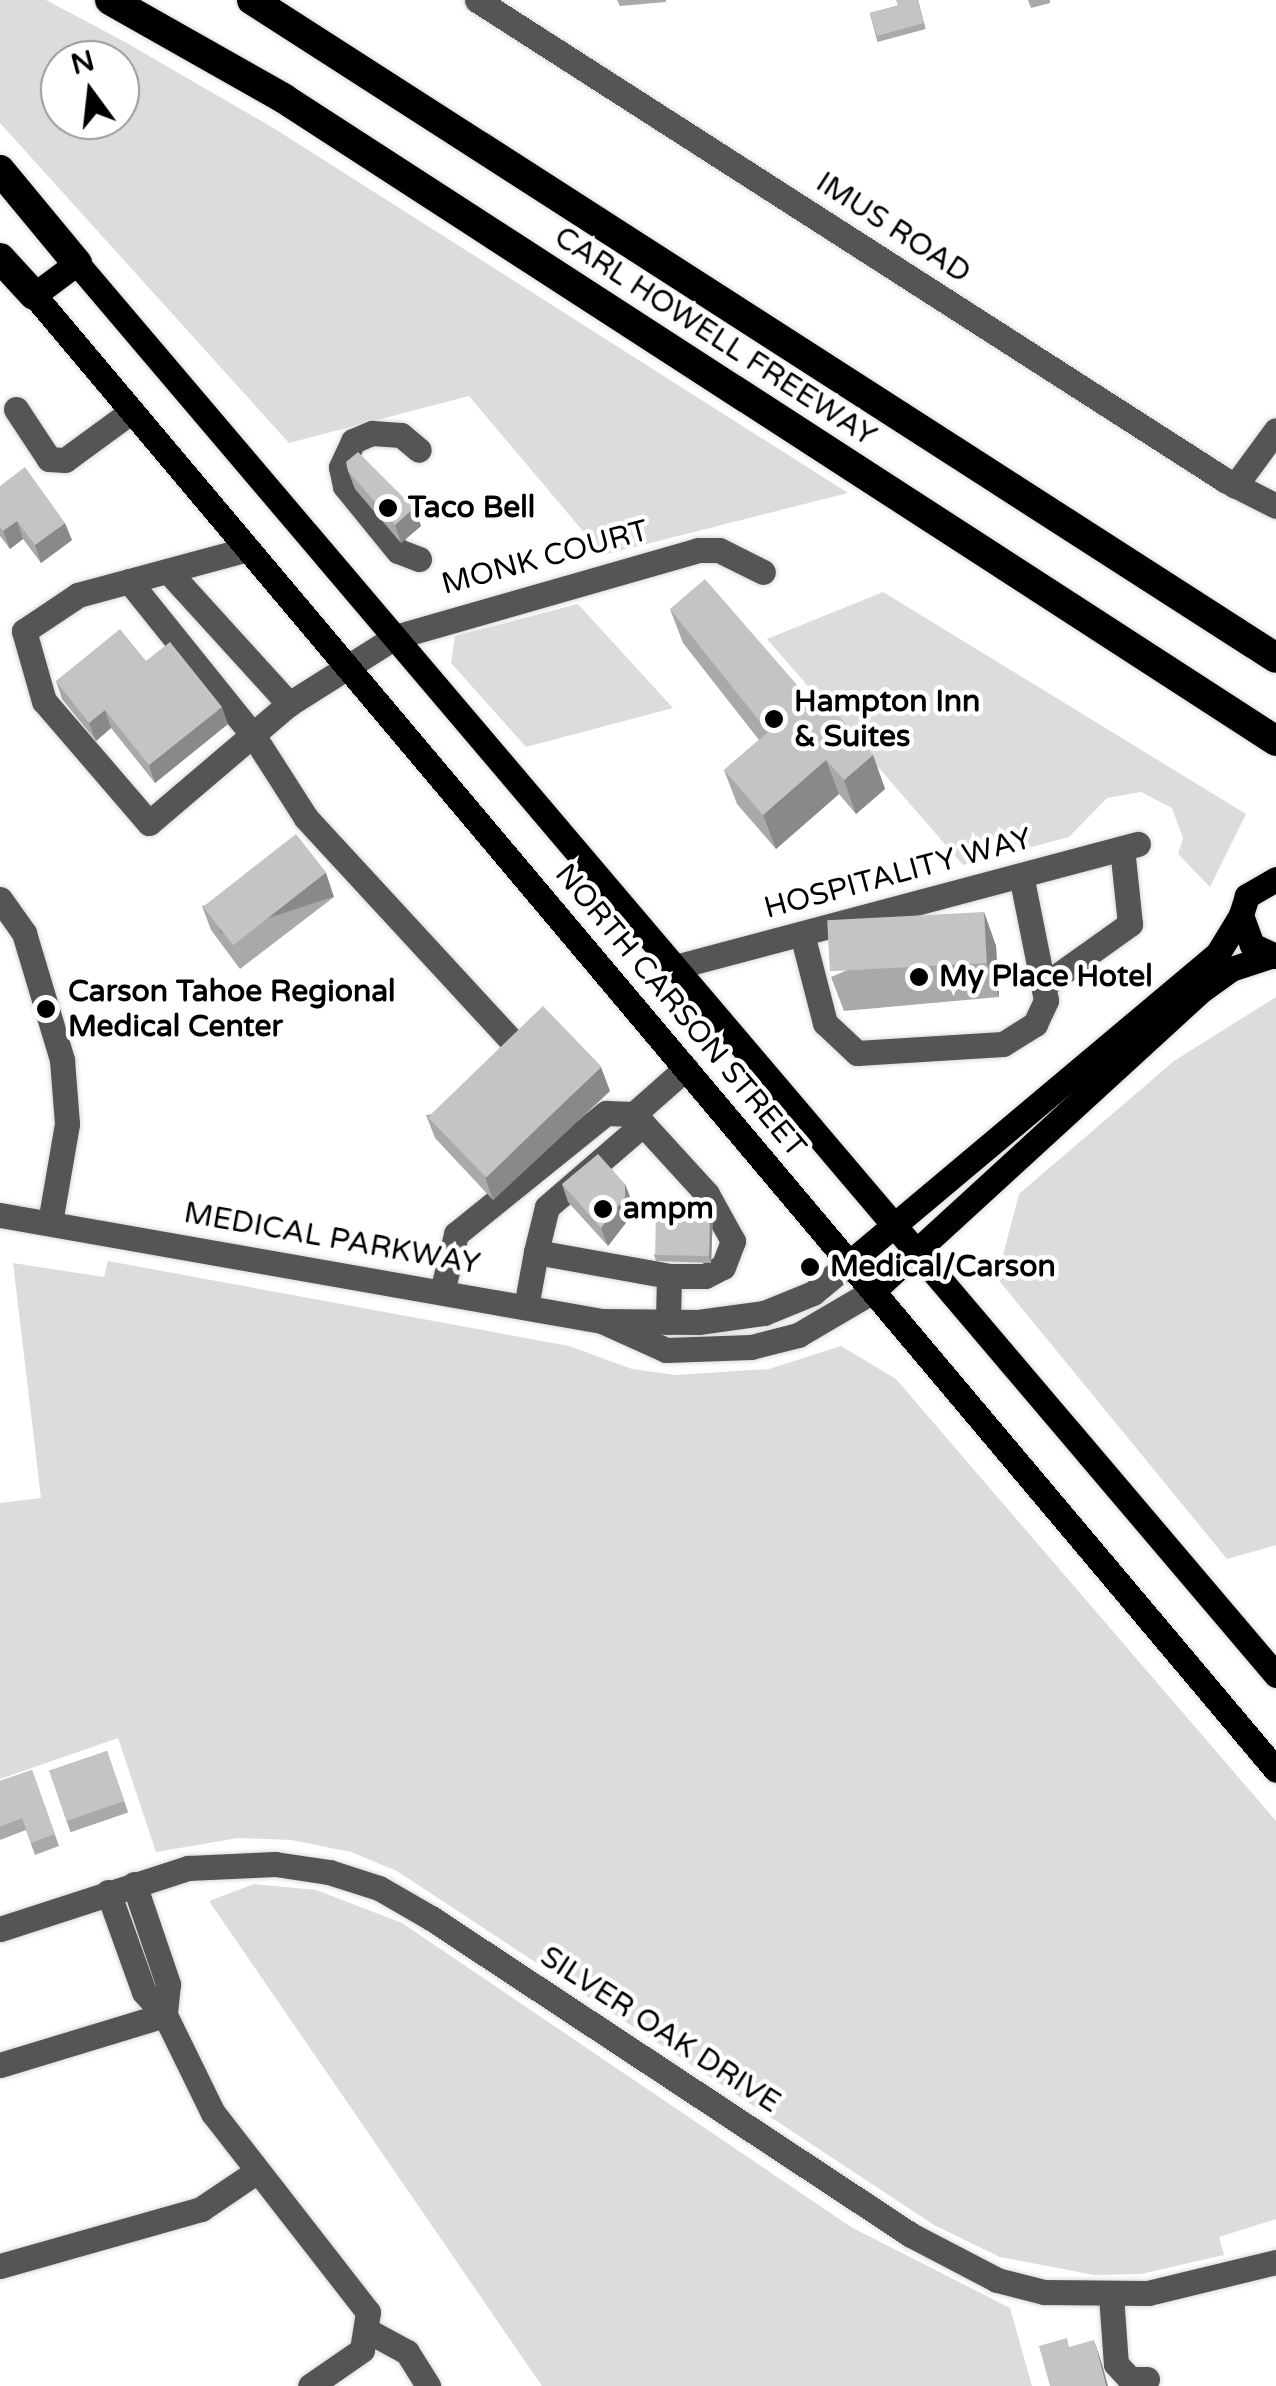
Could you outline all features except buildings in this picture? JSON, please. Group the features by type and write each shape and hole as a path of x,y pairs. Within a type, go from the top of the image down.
{"highway":[{"name":"CARL HOWELL FREEWAY","path":"110,0 284,98 1276,741"},
{"name":"CARL HOWELL FREEWAY","path":"252,0 1276,658"},
{"path":"0,170 76,263"},
{"path":"0,258 34,295"}],"main road":[{"path":"34,295 76,263"},
{"name":"NORTH CARSON STREET","path":"76,263 1276,1675"},
{"name":"NORTH CARSON STREET","path":"34,295 1276,1770"},
{"path":"849,1263 1218,952 1241,915 1247,896 1276,878"},
{"path":"1241,915 1252,946 1273,956"},
{"path":"873,1292 1202,990 1231,968 1273,956"}],"street":[{"name":"IMUS ROAD","path":"477,0 1236,486 1276,506"},
{"path":"16,408 50,458 65,460 132,411"},
{"path":"1236,486 1276,430"},
{"path":"419,450 402,435 372,432 352,441 341,467 345,486 398,551 419,559"},
{"path":"248,549 129,581 253,734 306,818 510,1040"},
{"name":"MONK COURT","path":"129,581 78,595 24,631 44,701 149,823 289,704 395,638 698,550 719,550 764,572"},
{"path":"168,570 289,704"},
{"path":"168,630 200,606"},
{"name":"HOSPITALITY WAY","path":"675,968 1130,846 1130,924 1043,986"},
{"path":"802,934 825,1023 856,1054 1003,1044 1035,1024 1046,1000 1021,875"},
{"path":"0,899 24,933 62,1060 67,1124 50,1222"},
{"path":"526,1307 547,1207 686,1068"},
{"path":"442,1292 456,1234 606,1113 638,1119 706,1194 733,1240 723,1267 706,1276 668,1276 536,1252"},
{"name":"MEDICAL PARKWAY","path":"0,1215 602,1320 734,1318 790,1304 849,1263"},
{"path":"668,1276 668,1322"},
{"name":"MEDICAL PARKWAY","path":"602,1320 666,1350 751,1347 798,1334 873,1292"},
{"name":"SILVER OAK DRIVE","path":"0,1929 188,1868 275,1864 379,1888 958,2264 1044,2292 1110,2295 1194,2285 1276,2262"},
{"path":"134,1884 168,1984 165,2015"},
{"path":"108,1892 144,1992 165,2015 199,2090 256,2172 364,2304 370,2332 355,2358 310,2386"},
{"path":"0,2065 165,2015"},
{"path":"0,2266 201,2209 256,2172"},
{"path":"1110,2295 1116,2364 1130,2378 1147,2379"},
{"path":"370,2332 408,2352 428,2386"}],"shaded area":[{"path":"0,0 46,0 121,40 40,40 40,140 140,140 140,51 275,129 848,493 603,555 469,396 289,443 0,123"},
{"path":"883,592 1246,814 1210,887 1178,854 1183,838 1172,808 1141,792 1107,798 1069,837 963,865 767,639"},
{"path":"578,604 673,708 526,747 451,663 455,636"},
{"path":"1276,997 1276,1545 1227,1559 997,1278 1019,1194 1174,1061"},
{"path":"108,1261 569,1346 632,1369 676,1375 769,1369 841,1346 896,1379 1276,1821 1276,2219 1219,2237 1224,2255 1141,2274 1094,2275 1000,2257 934,2225 397,1871 351,1852 291,1840 238,1838 156,1852 118,1738 0,1779 0,1503 41,1498 13,1263 104,1277"},
{"path":"254,1884 316,1890 402,1923 851,2227 1010,2308 1032,2386 542,2386 209,1901"}],"place":[{"name":"Taco Bell","path":"388,508"},
{"name":"Hampton Inn & Suites","path":"774,719"},
{"name":"My Place Hotel","path":"919,977"},
{"name":"Carson Tahoe Regional Medical Center","path":"46,1009"},
{"name":"ampm","path":"603,1209"},
{"name":"Medical/Carson","path":"810,1267"}]}
